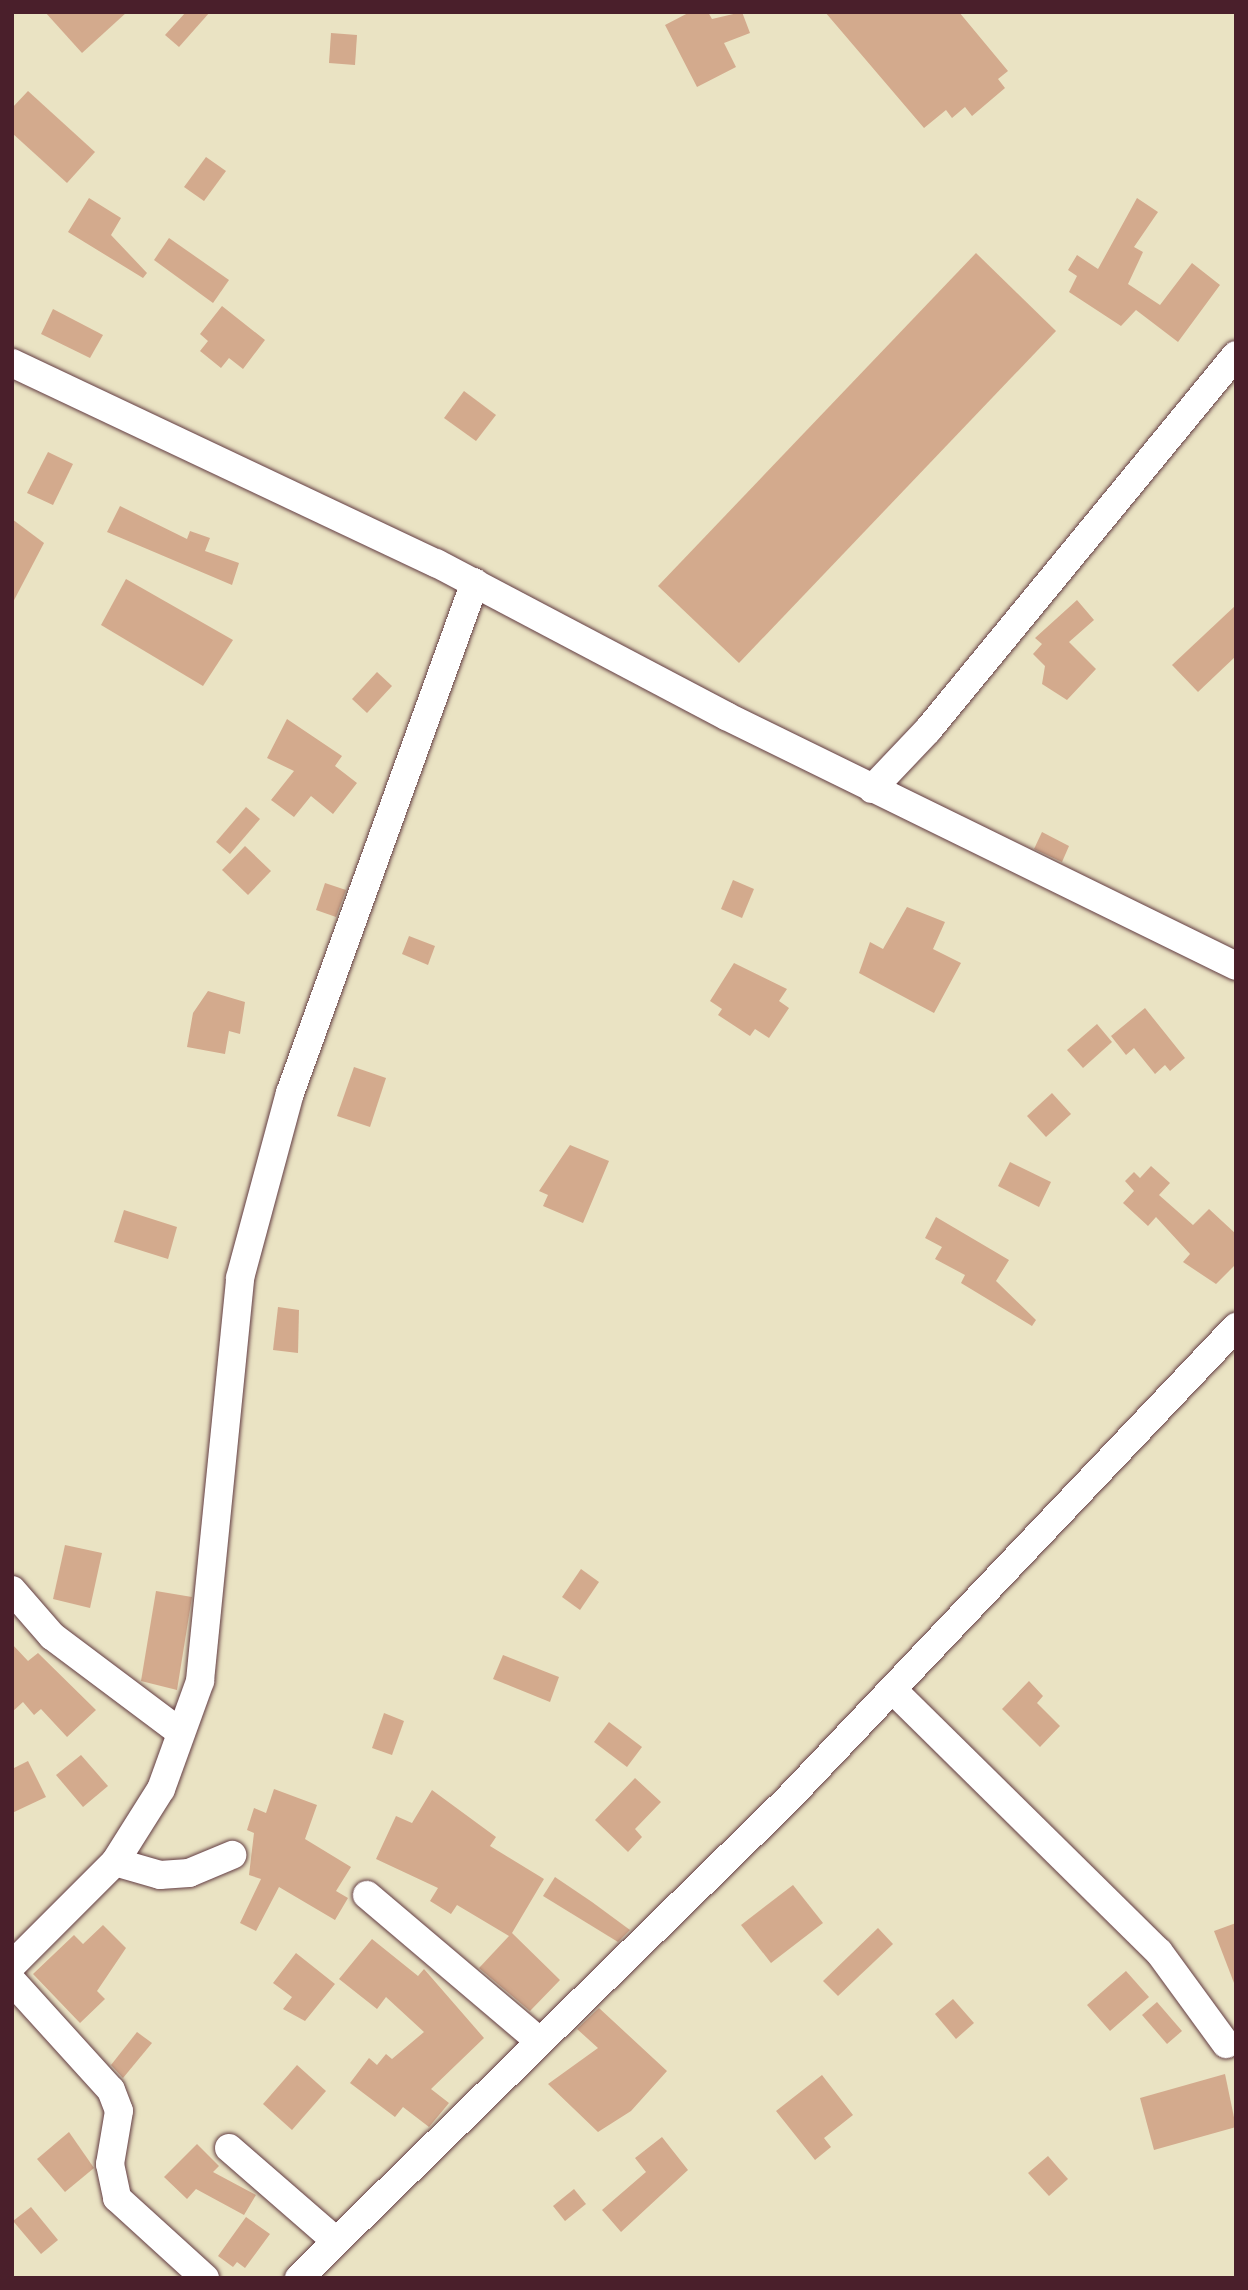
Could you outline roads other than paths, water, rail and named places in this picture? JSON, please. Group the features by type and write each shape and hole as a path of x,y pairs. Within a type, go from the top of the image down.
{"street":[{"path":"872,789 928,730 1236,355"},
{"path":"12,363 475,582 872,789 1236,966"},
{"path":"12,1965 116,1862 161,1788 200,1681 215,1575 223,1404 240,1278 290,1093 475,582"},
{"path":"299,2278 537,2039 788,1799 1236,1327"},
{"path":"12,1590 52,1636 181,1733"},
{"path":"892,1690 1159,1952 1226,2045"},
{"path":"116,1862 170,1874 232,1855"},
{"path":"367,1895 537,2039"},
{"path":"12,1981 111,2090 119,2111 110,2164 117,2198 205,2278"},
{"path":"229,2148 335,2240"}]}
